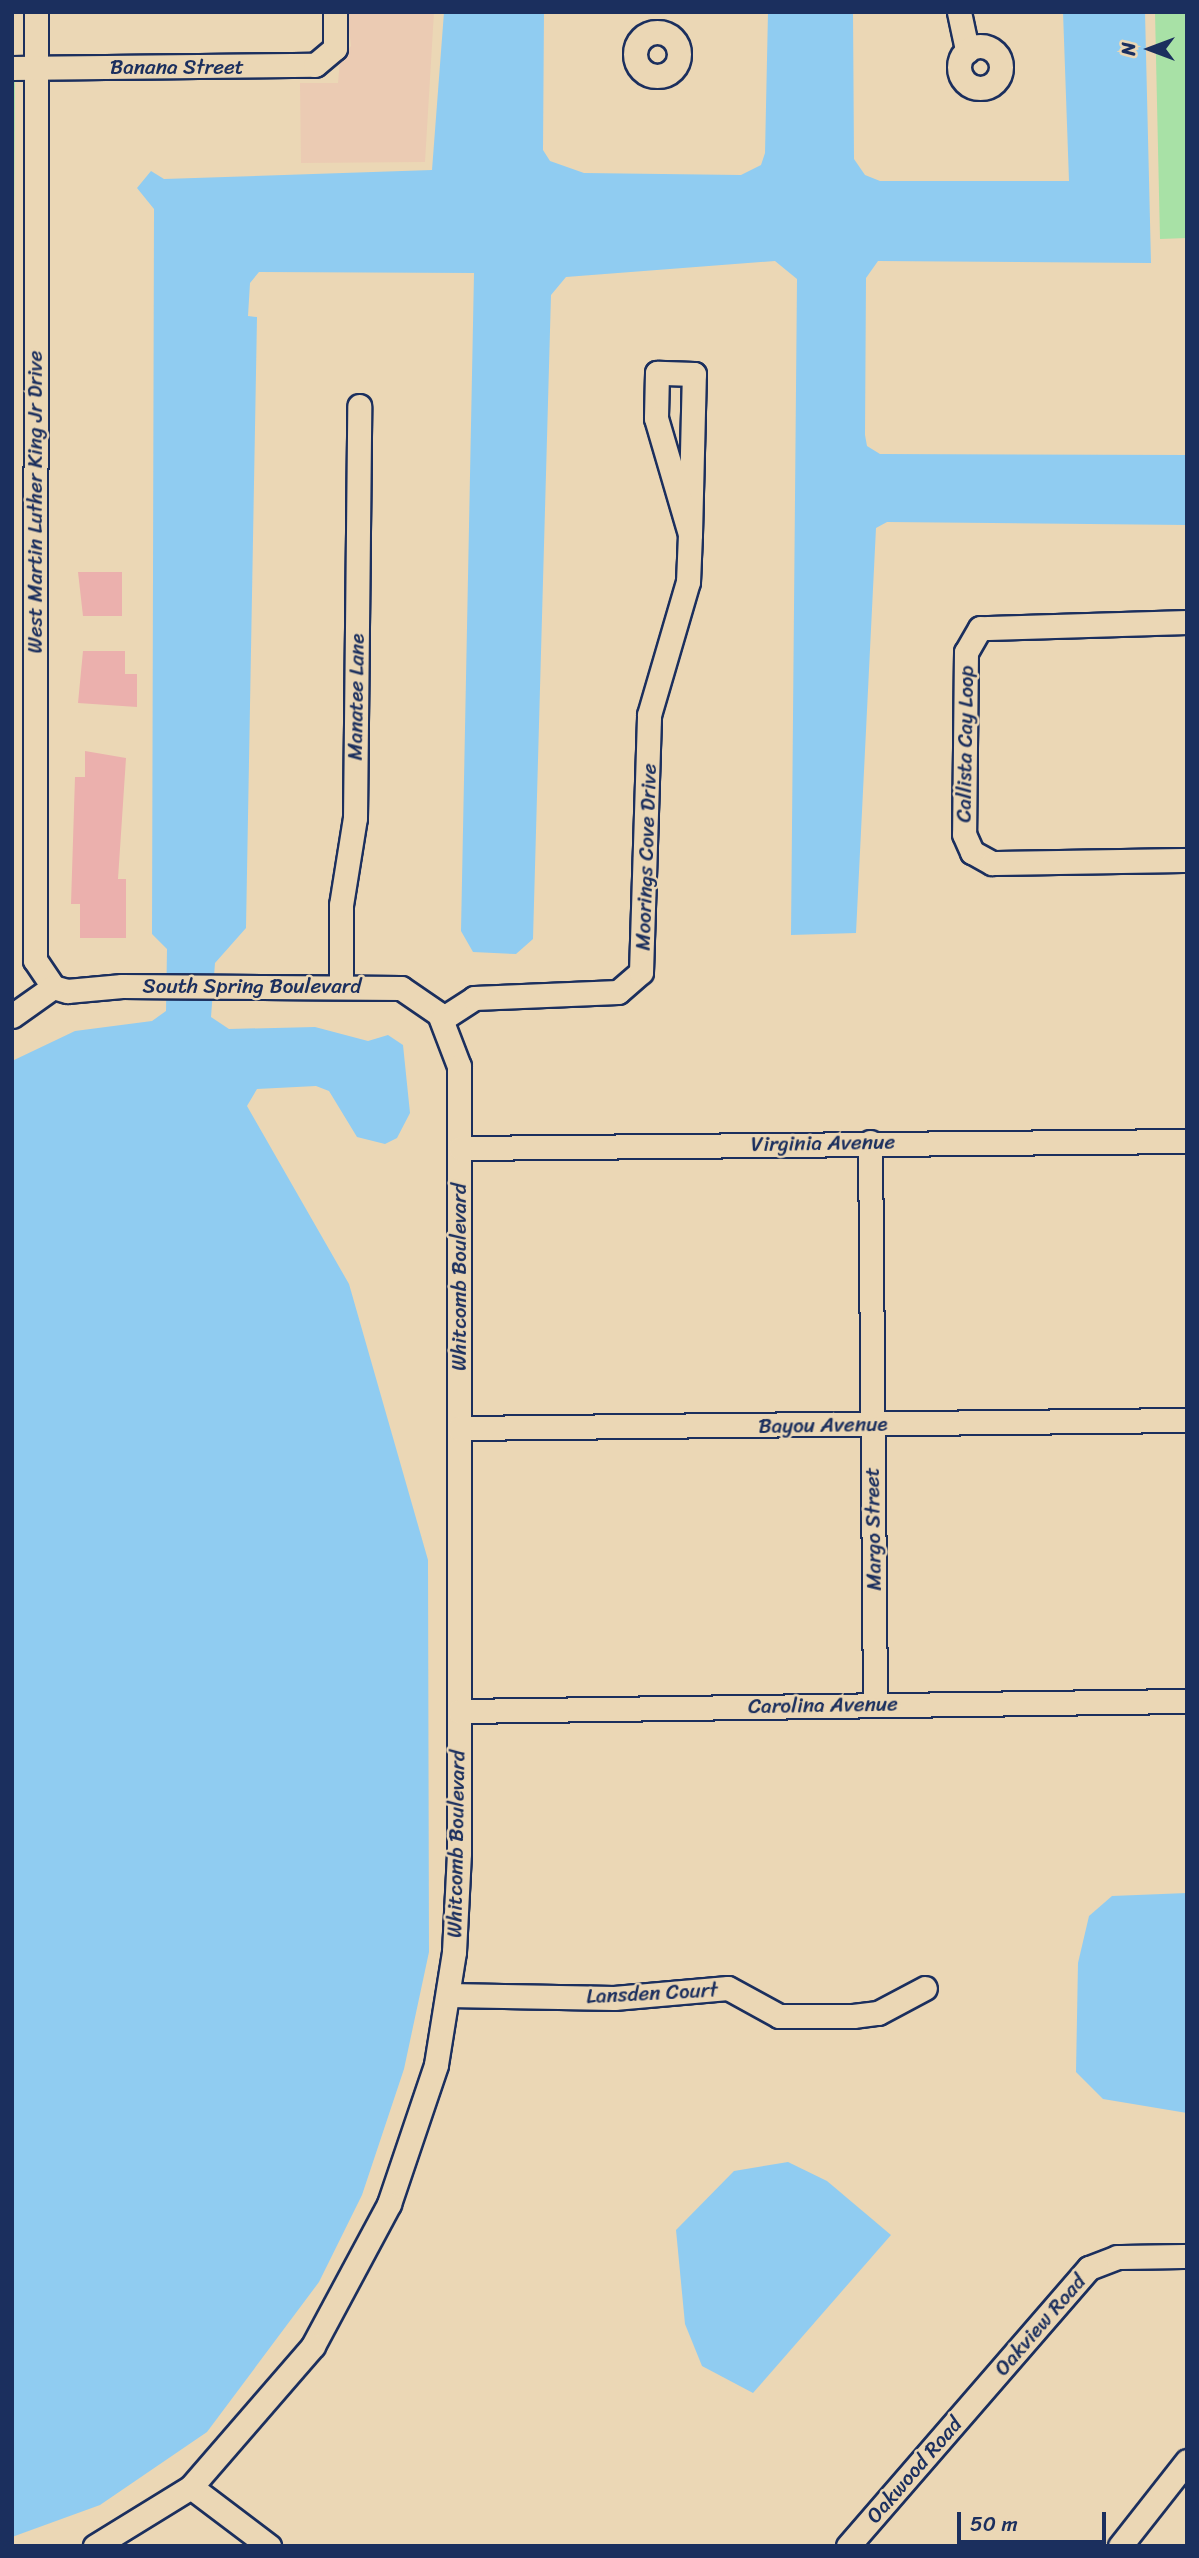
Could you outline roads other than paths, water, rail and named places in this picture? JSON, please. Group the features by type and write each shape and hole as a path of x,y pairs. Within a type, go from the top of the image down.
{"street":[{"name":"West Martin Luther King Jr Drive","path":"36,12 23,940 53,987"},
{"name":"Banana Street","path":"12,68 306,66 322,62 335,48 335,12"},
{"path":"959,12 967,51"},
{"name":"Moorings Cove Drive","path":"442,1018 474,998 618,992 641,972 649,715 688,582 690,534 694,374 657,373 656,418 690,534"},
{"name":"Manatee Lane","path":"341,986 341,905 355,818 359,406"},
{"name":"Callista Cay Loop","path":"1187,622 980,628 966,652 964,834 972,852 992,863 1187,860"},
{"name":"South Spring Boulevard","path":"53,987 78,992 162,986 401,988 442,1018"},
{"path":"12,1016 53,987"},
{"name":"Whitcomb Boulevard","path":"95,2546 191,2487 286,2380 354,2277 414,2137 448,1995 459,1711 460,1148 458,1056 442,1018"},
{"name":"Virginia Avenue","path":"460,1148 1187,1140"},
{"name":"Margo Street","path":"870,1142 875,1705"},
{"name":"Bayou Avenue","path":"458,1428 1187,1420"},
{"name":"Carolina Avenue","path":"459,1711 1187,1701"},
{"name":"Lansden Court","path":"448,1995 614,1998 727,1988 779,2016 853,2017 878,2013 925,1988"},
{"name":"Oakview Road","path":"980,2394 1089,2268 1118,2257 1187,2256"},
{"name":"Oakwood Road","path":"848,2546 980,2394"},
{"path":"1120,2546 1187,2461"},
{"path":"191,2487 269,2546"}],"water":[{"path":"444,12 544,12 543,150 550,161 584,173 741,175 761,165 765,153 768,12 853,12 854,159 865,175 880,181 1069,181 1063,12 1145,12 1151,263 878,261 866,278 865,435 867,446 880,454 1187,455 1187,525 887,522 876,528 856,933 791,935 797,279 775,261 566,277 551,295 533,939 516,954 473,952 461,931 474,273 259,272 250,283 248,316 257,317 246,928 215,963 211,1017 229,1029 315,1027 368,1041 388,1035 403,1045 410,1113 397,1138 385,1144 357,1137 329,1091 316,1086 257,1089 247,1106 349,1284 428,1560 429,1952 404,2069 362,2195 319,2282 207,2432 100,2505 12,2537 12,1061 75,1031 152,1021 166,1011 167,949 152,934 154,209 137,188 151,171 164,179 432,170"},
{"path":"1187,1893 1187,2113 1103,2099 1076,2072 1078,1963 1089,1916 1112,1896"},
{"path":"788,2162 827,2181 891,2235 753,2393 702,2366 685,2324 676,2230 734,2171"}]}
